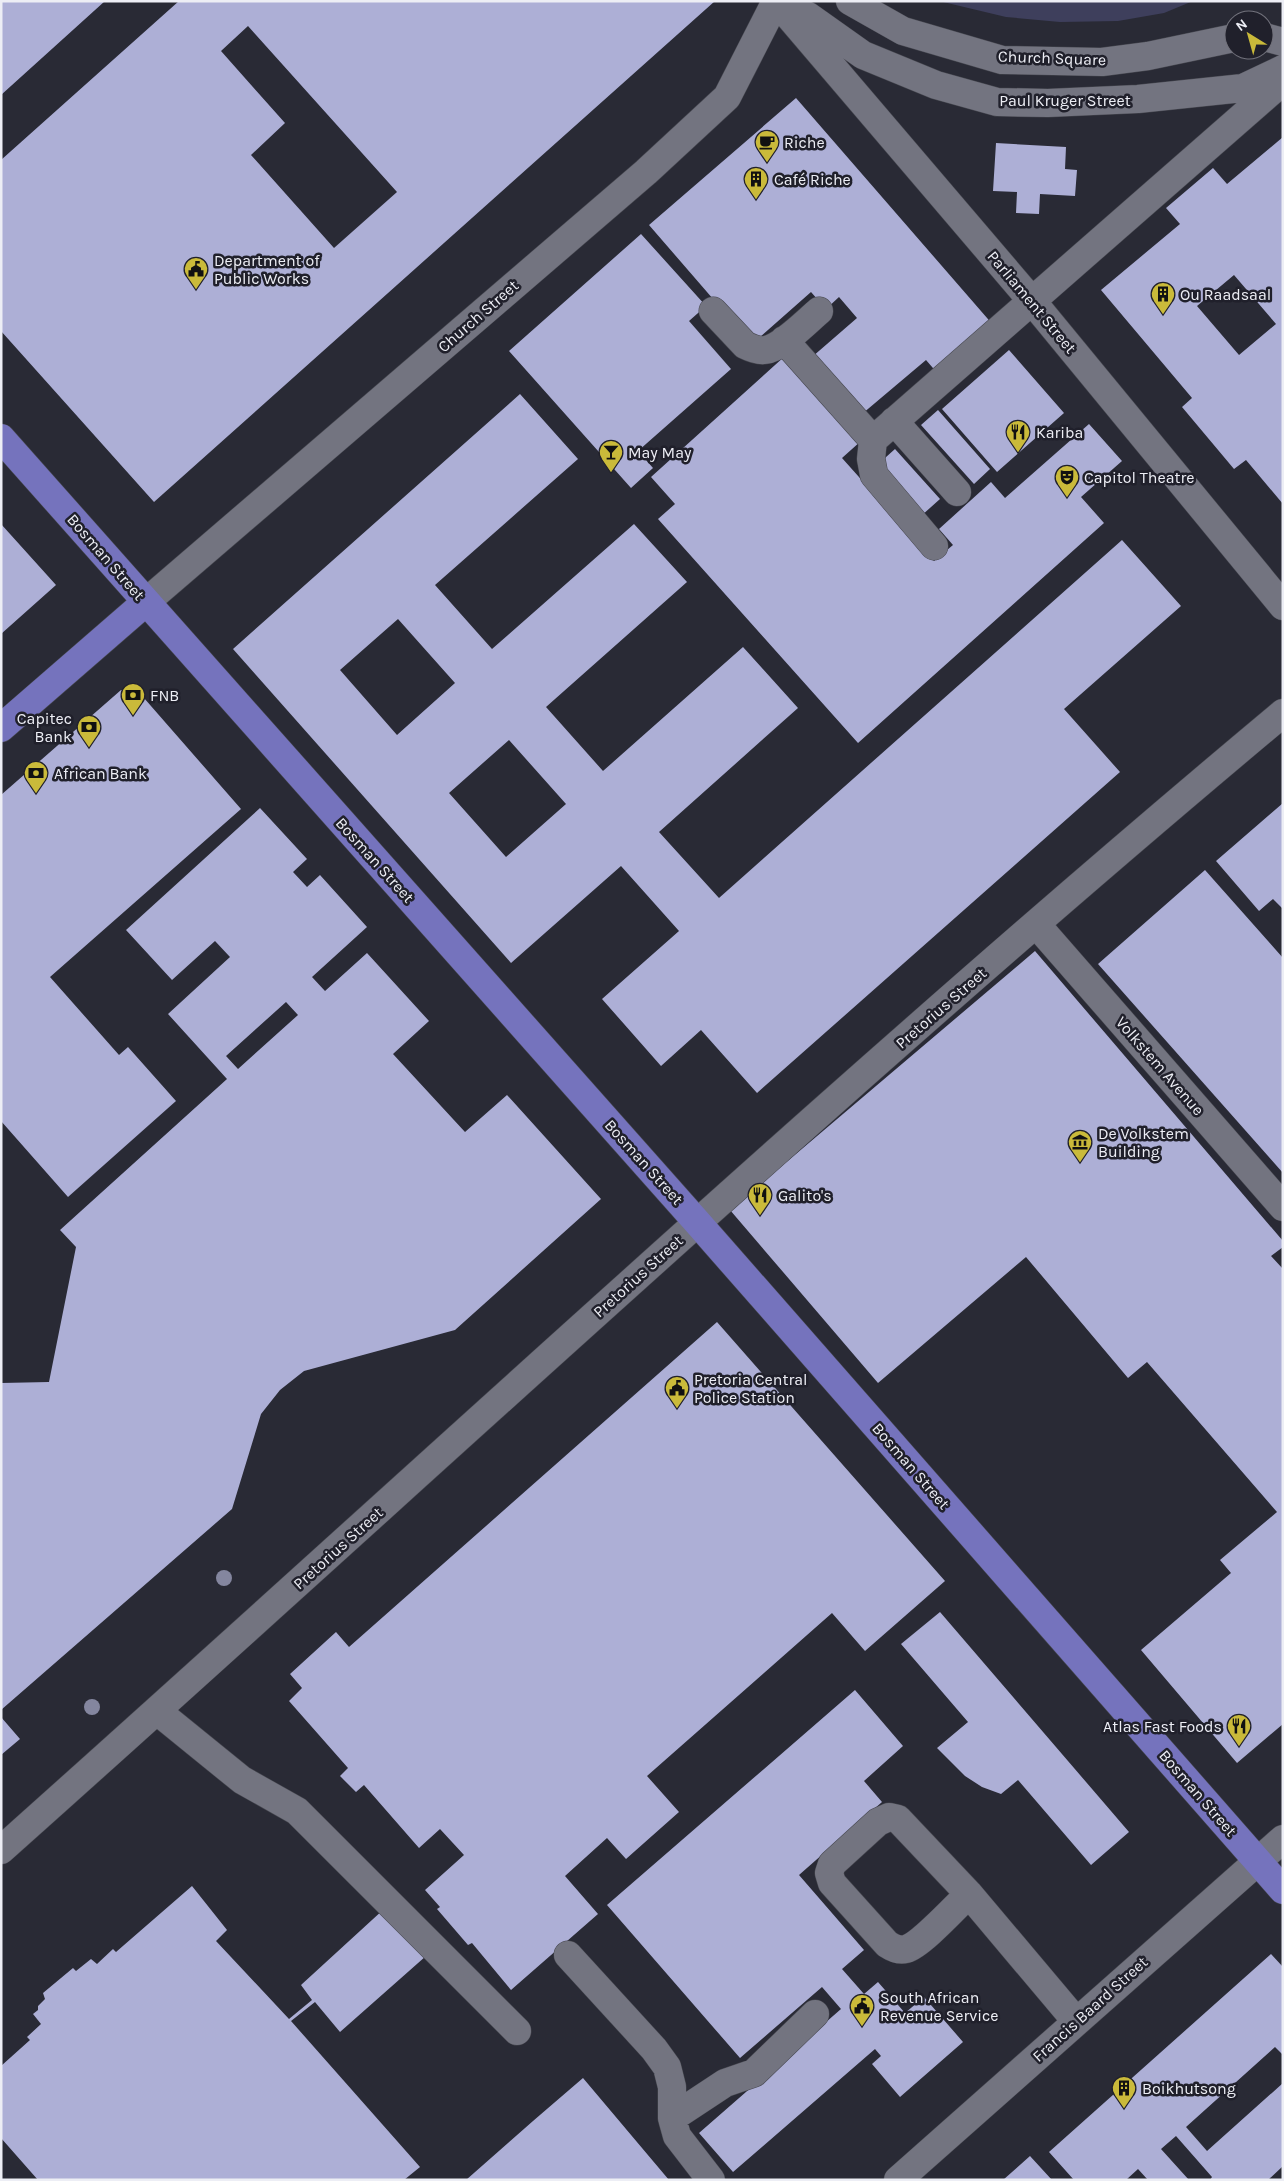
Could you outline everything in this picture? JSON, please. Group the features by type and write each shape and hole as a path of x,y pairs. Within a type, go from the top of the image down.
{"main road":[{"name":"Bosman Street","path":"1,438 697,1222 1283,1890"},
{"path":"1,728 146,602"}],"street":[{"name":"Paul Kruger Street","path":"776,1 808,16 864,55 936,85 997,102 1048,103 1138,99 1243,88 1283,69"},
{"name":"Parliament Street","path":"776,1 1032,301 1283,606"},
{"name":"Church Street","path":"146,602 646,172 727,97 776,1"},
{"name":"Church Square","path":"850,1 903,31 1002,60 1102,62 1148,56 1224,40"},
{"path":"934,546 874,475 871,459 873,440 1283,81"},
{"path":"713,311 746,346 752,349 766,350 784,340 819,311"},
{"path":"784,340 873,440"},
{"path":"894,421 957,492"},
{"name":"Pretorius Street","path":"1,1850 697,1222 1036,924 1283,713"},
{"name":"Volkstem Avenue","path":"1036,924 1283,1207"},
{"path":"157,1711 242,1780 297,1811 517,2032"},
{"path":"969,1894 918,1942 906,1949 895,1949 847,1901 832,1883 830,1874 832,1864 878,1822 888,1818 898,1819 969,1894 1076,2021"},
{"name":"Francis Baard Street","path":"898,2180 1283,1839"},
{"path":"568,1955 654,2049 667,2067 672,2087 672,2118 677,2136 711,2180"},
{"path":"672,2118 725,2083 754,2073 815,2014"}],"shaded area":[{"path":"939,1 1193,1 1164,13 1118,21 1060,22 1006,17"}],"building":[{"path":"1,1 105,1 1,95"},
{"name":"Department of Public Works","path":"179,1 715,1 154,502 1,331 1,160","holes":["248,26 397,192 334,248 251,155 285,123 221,51"]},
{"path":"796,98 994,326 939,375 926,360 862,414 812,357 857,318 839,297 826,309 811,292 752,344 649,225"},
{"name":"Ou Raadsaal","path":"1283,137 1283,504 1246,460 1234,469 1182,407 1192,398 1101,290 1180,224 1166,208 1213,168 1227,184","holes":["1234,275 1276,324 1239,355 1197,306"]},
{"path":"996,143 1066,147 1065,169 1077,170 1075,196 1040,194 1039,214 1016,213 1017,192 993,191"},
{"path":"641,234 706,306 689,321 731,369 638,451 653,468 631,488 509,351"},
{"path":"1009,350 1064,413 997,472 942,409"},
{"path":"785,356 861,441 842,458 934,561 953,545 939,529 991,482 1005,498 1089,424 1122,461 1081,497 1104,523 858,743 658,519 675,504 651,477"},
{"path":"520,394 578,459 435,585 492,649 634,524 687,582 546,707 603,771 743,647 798,708 659,832 719,898 1122,540 1181,606 1064,709 1120,772 757,1093 701,1030 661,1066 602,999 679,931 621,866 511,963 233,649","holes":["398,619 455,683 397,735 340,670","509,740 566,804 506,857 449,793"]},
{"path":"938,410 990,469 974,484 921,425"},
{"path":"895,449 940,499 921,516 876,466"},
{"path":"1,524 56,585 1,634"},
{"path":"121,690 137,690 241,809 50,977 119,1055 128,1047 176,1101 68,1197 1,1121 1,795"},
{"path":"1283,803 1283,909 1273,899 1259,911 1216,861"},
{"path":"260,808 307,859 293,872 307,887 320,875 367,927 312,977 325,991 367,953 429,1021 393,1054 465,1132 507,1095 601,1199 455,1330 304,1371 280,1390 261,1414 232,1509 1,1710 1,1383 49,1382 76,1247 60,1230 227,1079 168,1014 230,957 215,941 172,980 126,930","holes":["286,1002 298,1015 238,1069 226,1056"]},
{"path":"1205,870 1283,958 1283,1173 1098,964"},
{"path":"1035,951 1283,1241 1283,1247 1271,1256 1283,1269 1283,1724 1237,1763 1141,1650 1231,1573 1220,1560 1277,1512 1147,1362 1128,1378 1026,1257 878,1383 730,1210"},
{"path":"717,1322 945,1581 865,1651 832,1613 647,1776 679,1812 626,1859 607,1838 565,1876 598,1914 511,1990 472,1943 468,1945 437,1909 440,1907 425,1890 464,1855 440,1829 419,1848 364,1785 356,1792 340,1776 348,1768 289,1701 302,1688 290,1674 336,1632 349,1647"},
{"path":"940,1612 1129,1832 1091,1865 1018,1780 1001,1794 982,1787 965,1776 937,1748 968,1722 901,1644"},
{"path":"855,1690 903,1746 864,1781 882,1802 799,1875 864,1950 842,1969 864,1994 878,1982 905,2013 924,1997 963,2042 900,2097 872,2064 881,2056 875,2049 733,2172 699,2133 841,2009 822,1987 740,2058 607,1905"},
{"path":"1,1717 20,1739 1,1755"},
{"path":"192,1886 227,1930 216,1941 289,2019 312,2000 301,1985 384,1909 426,1956 340,2032 315,2002 291,2021 420,2167 404,2180 38,2180 1,2138 1,2066 30,2040 27,2037 41,2024 33,2014 45,1999 43,1993 73,1968 76,1971 91,1959 97,1964 113,1949 116,1952"},
{"path":"1271,1954 1283,1967 1283,2055 1275,2047 1186,2127 1207,2151 1283,2083 1283,2166 1268,2180 1210,2180 1212,2177 1176,2136 1161,2149 1189,2180 1148,2180 1138,2169 1126,2180 1074,2180 1049,2152"},
{"path":"583,2078 669,2180 466,2180 533,2121"},
{"path":"1030,2156 1052,2180 1003,2180"}],"place":[{"name":"Riche","path":"767,163"},
{"name":"Café Riche","path":"756,200"},
{"name":"Department of Public Works","path":"196,290"},
{"name":"Ou Raadsaal","path":"1163,315"},
{"name":"Kariba","path":"1018,453"},
{"name":"May May","path":"611,473"},
{"name":"Capitol Theatre","path":"1067,498"},
{"name":"FNB","path":"133,716"},
{"name":"Capitec Bank","path":"89,748"},
{"name":"African Bank","path":"36,794"},
{"name":"De Volkstem Building","path":"1080,1163"},
{"name":"Galito's","path":"760,1216"},
{"name":"Pretoria Central Police Station","path":"677,1409"},
{"name":"Atlas Fast Foods","path":"1239,1747"},
{"name":"South African Revenue Service","path":"862,2027"},
{"name":"Boikhutsong","path":"1124,2109"}]}
